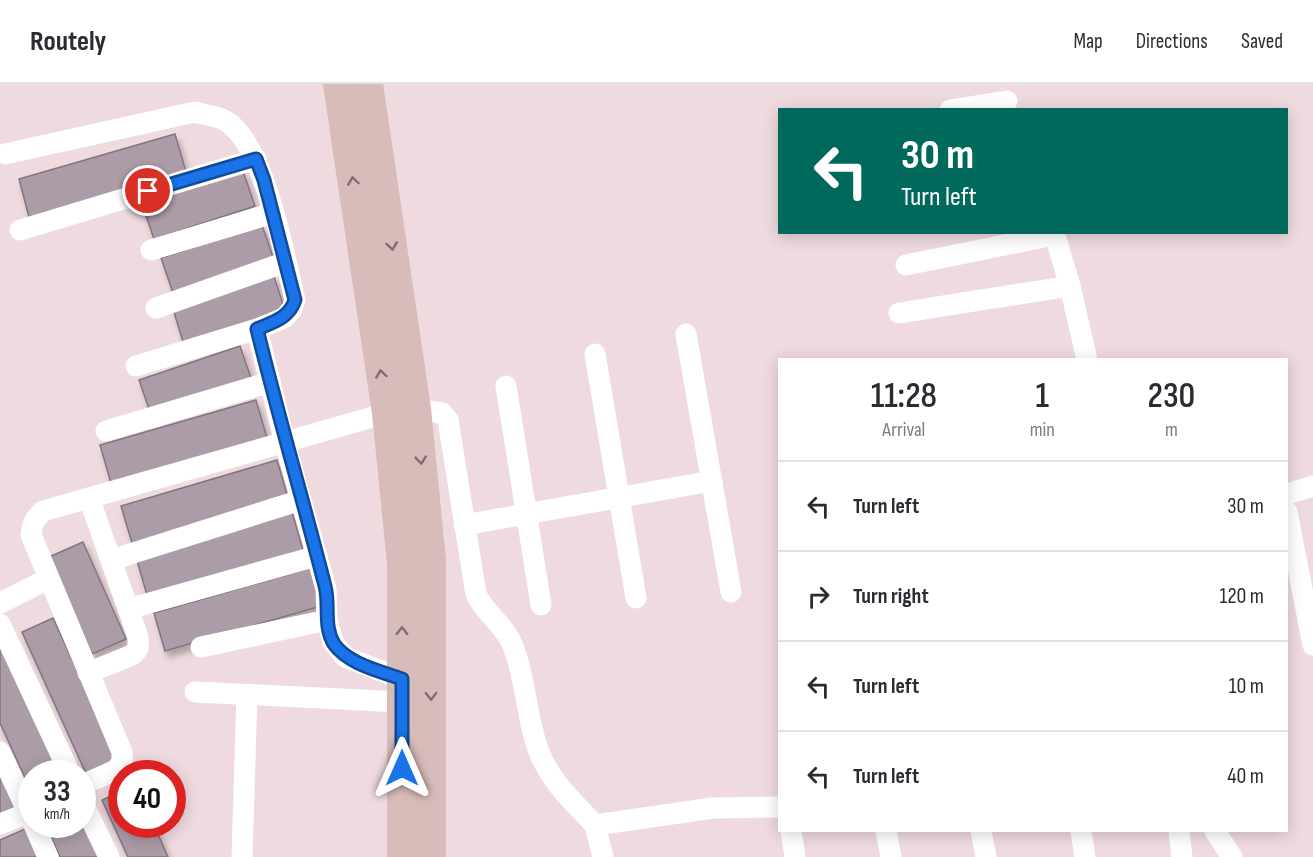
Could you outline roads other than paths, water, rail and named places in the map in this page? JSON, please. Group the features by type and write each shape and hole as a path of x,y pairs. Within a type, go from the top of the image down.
{"street":[{"path":"338,84 387,413 402,563 402,857"},
{"path":"368,84 416,410 431,561 431,857"},
{"path":"959,108 1006,98"},
{"path":"5,154 195,112 226,120 246,140 264,180 273,213 295,300 292,309 284,318 257,329 136,366"},
{"path":"20,230 256,159"},
{"path":"151,250 273,213"},
{"path":"906,265 1054,234 1070,286 1087,358"},
{"path":"156,308 286,262"},
{"path":"899,314 1070,286"},
{"path":"257,329 285,442 326,589 327,620 333,642 345,657 402,691"},
{"path":"686,334 731,592"},
{"path":"595,354 636,598"},
{"path":"106,431 270,382"},
{"path":"506,386 541,605"},
{"path":"416,410 442,413 448,420 477,594 481,605 503,627 513,646 538,749 552,777 595,825 603,857"},
{"path":"96,779 116,770 122,762 122,752 31,536 32,525 36,517 44,511 387,413"},
{"path":"464,525 712,481"},
{"path":"1288,494 1313,486"},
{"path":"88,673 132,655 138,649 138,637 89,498"},
{"path":"111,560 301,500"},
{"path":"1288,517 1313,645"},
{"path":"128,609 317,556"},
{"path":"0,603 48,579"},
{"path":"201,647 327,620"},
{"path":"0,624 63,760"},
{"path":"195,692 247,694 402,691"},
{"path":"242,857 247,694"},
{"path":"0,752 18,790"},
{"path":"595,825 713,808 778,807"},
{"path":"0,824 18,820"},
{"path":"96,830 109,857"},
{"path":"791,832 795,857"},
{"path":"886,832 891,857"},
{"path":"981,832 986,857"},
{"path":"1081,832 1085,857"},
{"path":"1179,832 1182,857"},
{"path":"1216,832 1232,857"},
{"path":"40,838 48,857"}]}
